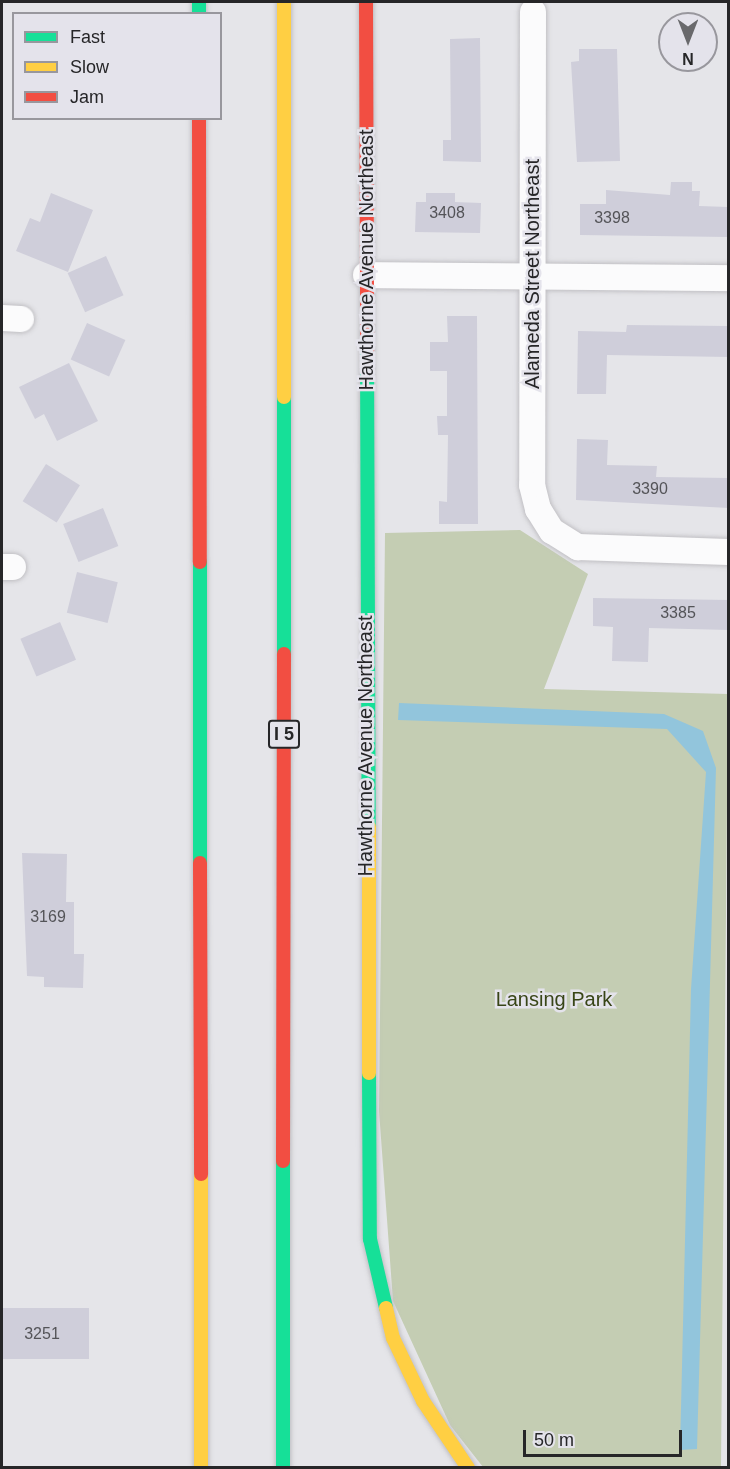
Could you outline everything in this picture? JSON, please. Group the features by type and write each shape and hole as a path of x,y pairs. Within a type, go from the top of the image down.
{"main road":[{"name":"I 5","path":"283,1467 284,2"},
{"name":"Hawthorne Avenue Northeast","path":"366,2 370,1239 397,1346 423,1401 468,1467"},
{"path":"199,120 201,1467"}],"street":[{"name":"Alameda Street Northeast","path":"533,12 532,485 552,531 591,549 729,552"},
{"path":"366,275 729,278"}],"green space":[{"name":"Lansing Park","path":"520,530 588,574 544,689 728,694 721,1467 483,1467 450,1425 393,1301 379,1111 385,533"}],"water":[{"path":"399,703 664,714 703,731 716,768 697,1449 680,1450 691,989 706,772 667,729 398,720"}],"building":[{"path":"480,38 481,162 443,161 443,140 451,140 450,39"},
{"path":"579,49 617,49 620,161 577,162 571,62 579,61"},
{"path":"671,182 692,182 692,191 700,191 699,206 728,207 727,237 580,235 580,204 606,204 606,190 670,195"},
{"path":"51,193 93,210 68,272 16,251 30,218 40,222"},
{"path":"426,193 455,193 455,202 481,203 480,233 415,232 416,202 426,202"},
{"path":"106,256 123,295 85,312 68,273"},
{"path":"447,316 477,316 478,524 439,524 439,501 447,502 448,435 438,435 437,416 447,416 447,371 430,371 430,342 448,342"},
{"path":"87,323 125,340 109,377 71,360"},
{"path":"627,325 729,326 729,357 607,355 606,394 577,394 578,331 626,332"},
{"path":"69,363 98,421 57,441 44,414 35,419 19,387"},
{"path":"577,439 608,440 607,465 657,466 656,477 729,478 729,508 576,500"},
{"path":"46,464 80,485 57,523 23,501"},
{"path":"103,508 118,546 78,562 63,524"},
{"path":"77,572 118,582 108,623 67,613"},
{"path":"593,598 729,600 729,630 649,628 648,662 612,661 613,627 593,626"},
{"path":"60,622 76,660 36,677 20,639"},
{"path":"22,853 67,854 66,902 74,902 74,954 84,954 83,988 44,987 44,977 27,976"},
{"path":"2,1308 89,1308 89,1359 2,1359"}],"traffic: fast":[{"path":"199,2 199,12"},
{"path":"367,350 369,827"},
{"path":"284,397 284,654"},
{"path":"200,562 200,863"},
{"path":"369,1073 370,1239 386,1308"},
{"path":"283,1161 283,1468"}],"traffic: slow":[{"path":"284,2 284,397"},
{"path":"369,827 369,1073"},
{"path":"201,1174 201,1468"},
{"path":"386,1308 393,1338 423,1401 468,1468"}],"traffic: jam":[{"path":"366,2 367,350"},
{"path":"199,120 200,562"},
{"path":"283,1161 284,654"},
{"path":"200,863 201,1174"}]}
